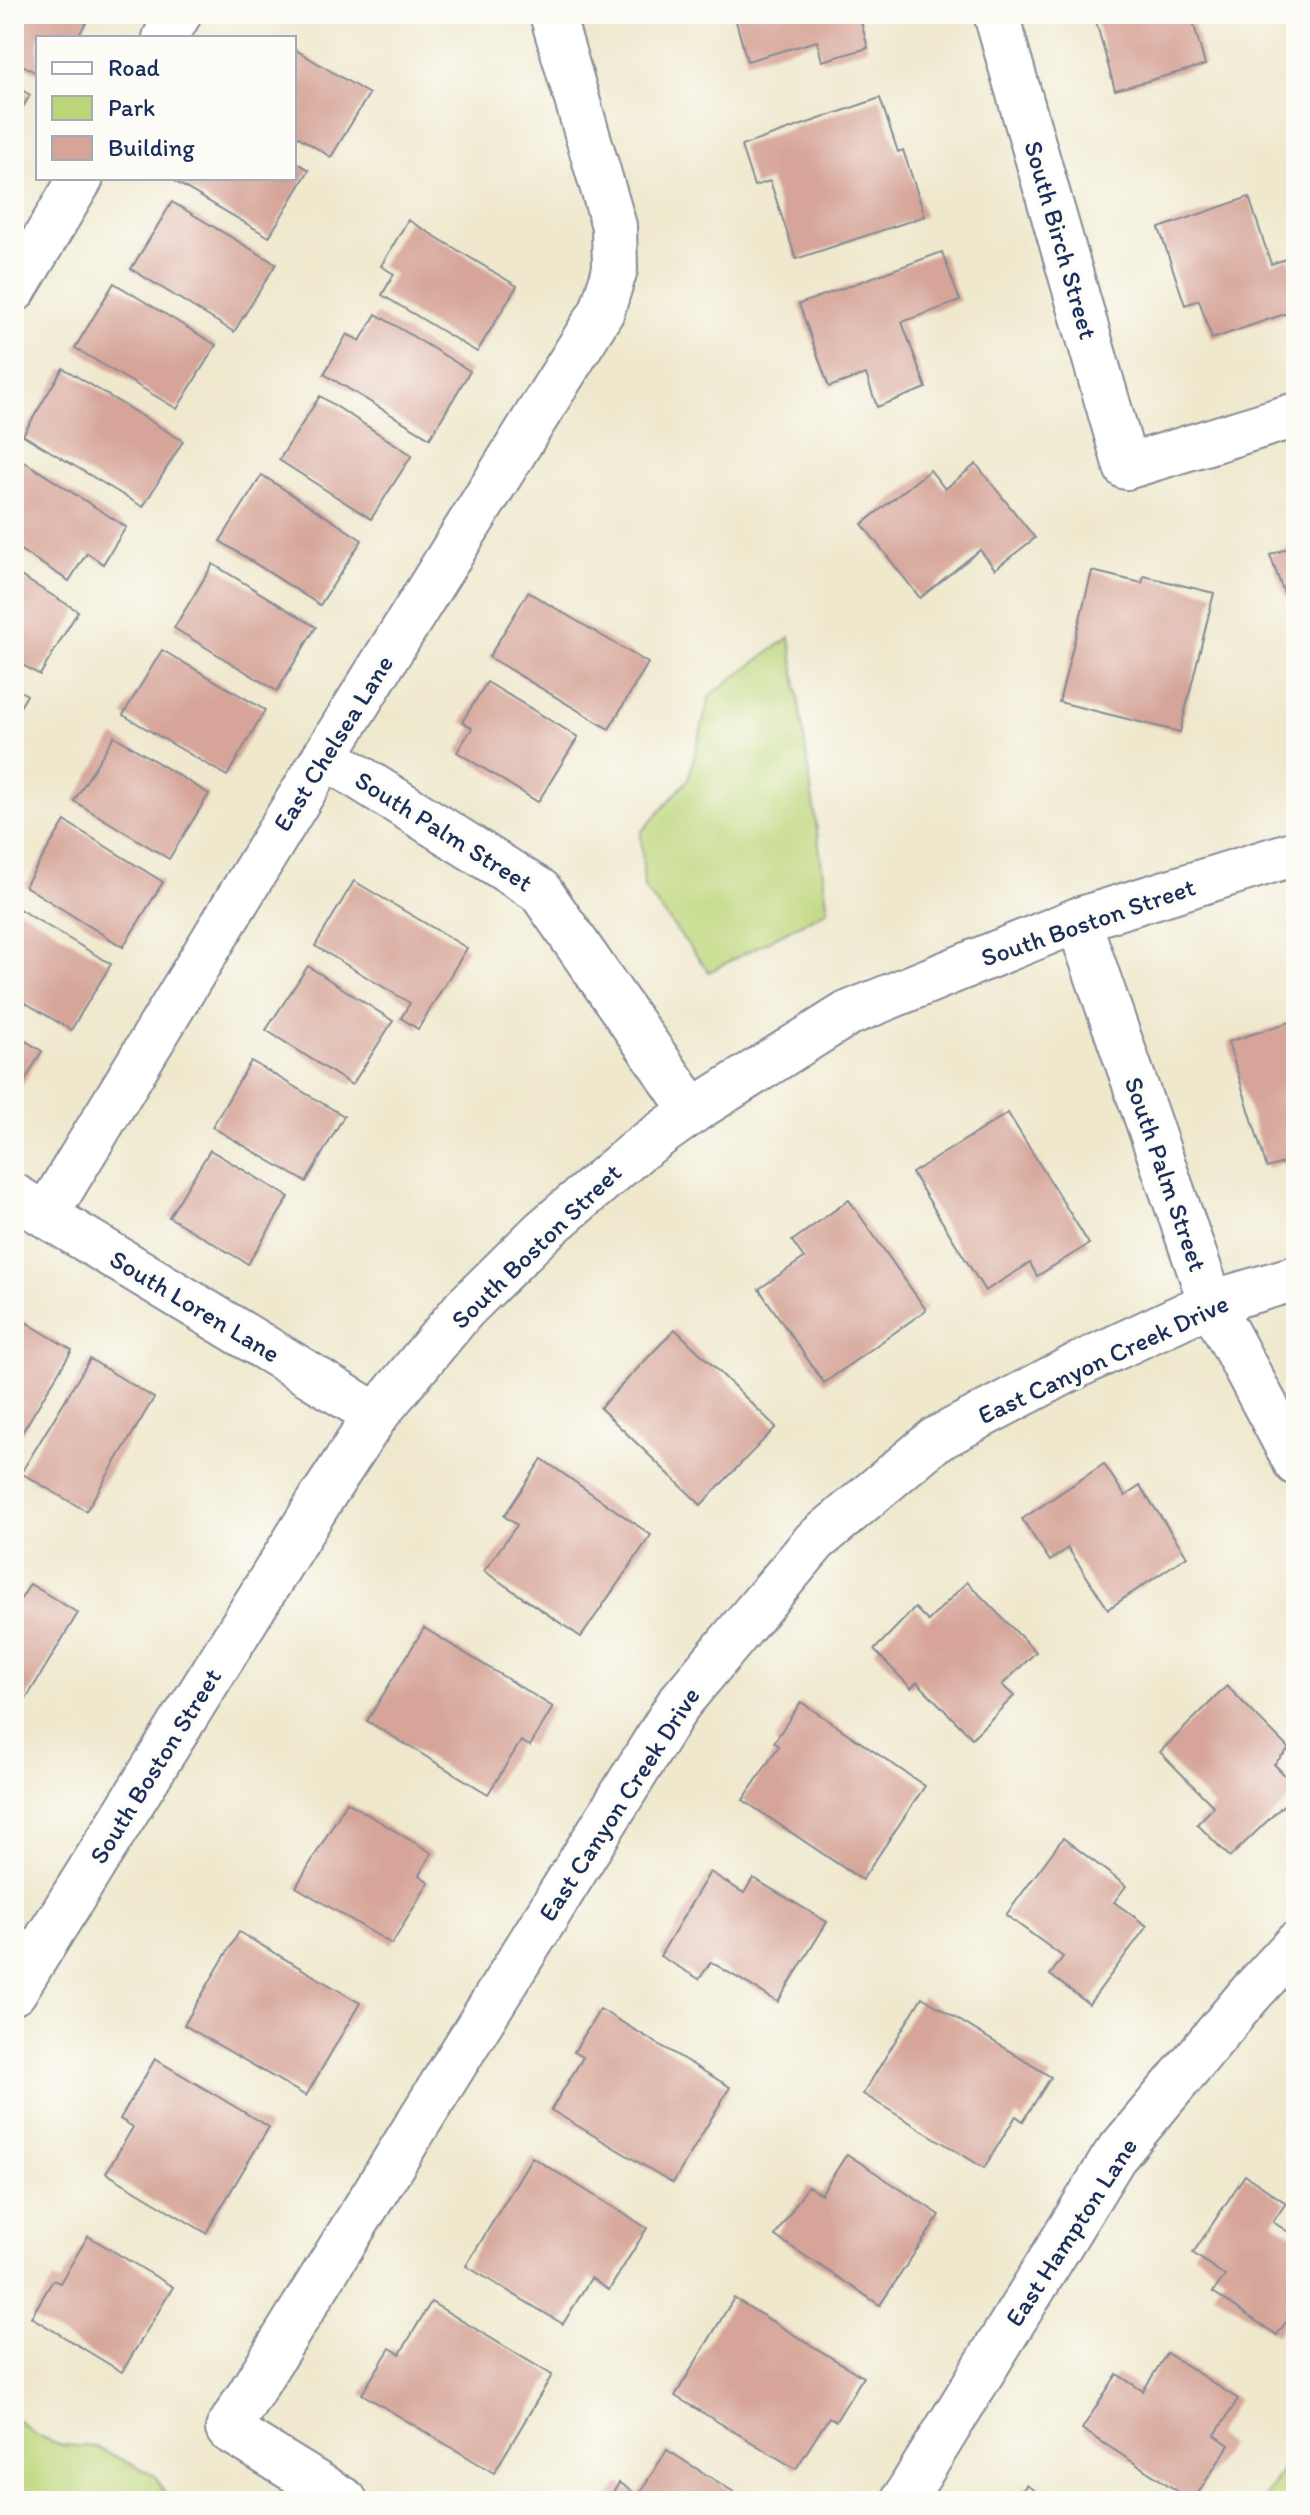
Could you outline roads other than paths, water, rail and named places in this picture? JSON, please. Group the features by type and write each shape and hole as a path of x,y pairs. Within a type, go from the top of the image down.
{"street":[{"path":"166,36 179,14"},
{"name":"East Chelsea Lane","path":"30,1206 325,756 602,311 615,269 614,226 552,14"},
{"name":"South Birch Street","path":"996,14 1126,467 1296,415"},
{"path":"14,290 80,180"},
{"name":"South Palm Street","path":"325,756 540,891 693,1111"},
{"name":"South Boston Street","path":"14,1992 376,1415 464,1309 543,1231 637,1151 693,1111 847,1014 1078,920 1296,853"},
{"name":"South Palm Street","path":"1078,920 1211,1303 1296,1463"},
{"name":"South Loren Lane","path":"30,1206 376,1415"},
{"name":"East Canyon Creek Drive","path":"345,2501 228,2429 679,1703 815,1541 935,1440 1076,1366 1211,1303 1296,1278"},
{"name":"East Hampton Lane","path":"903,2501 1114,2157 1250,1994 1296,1944"}]}
